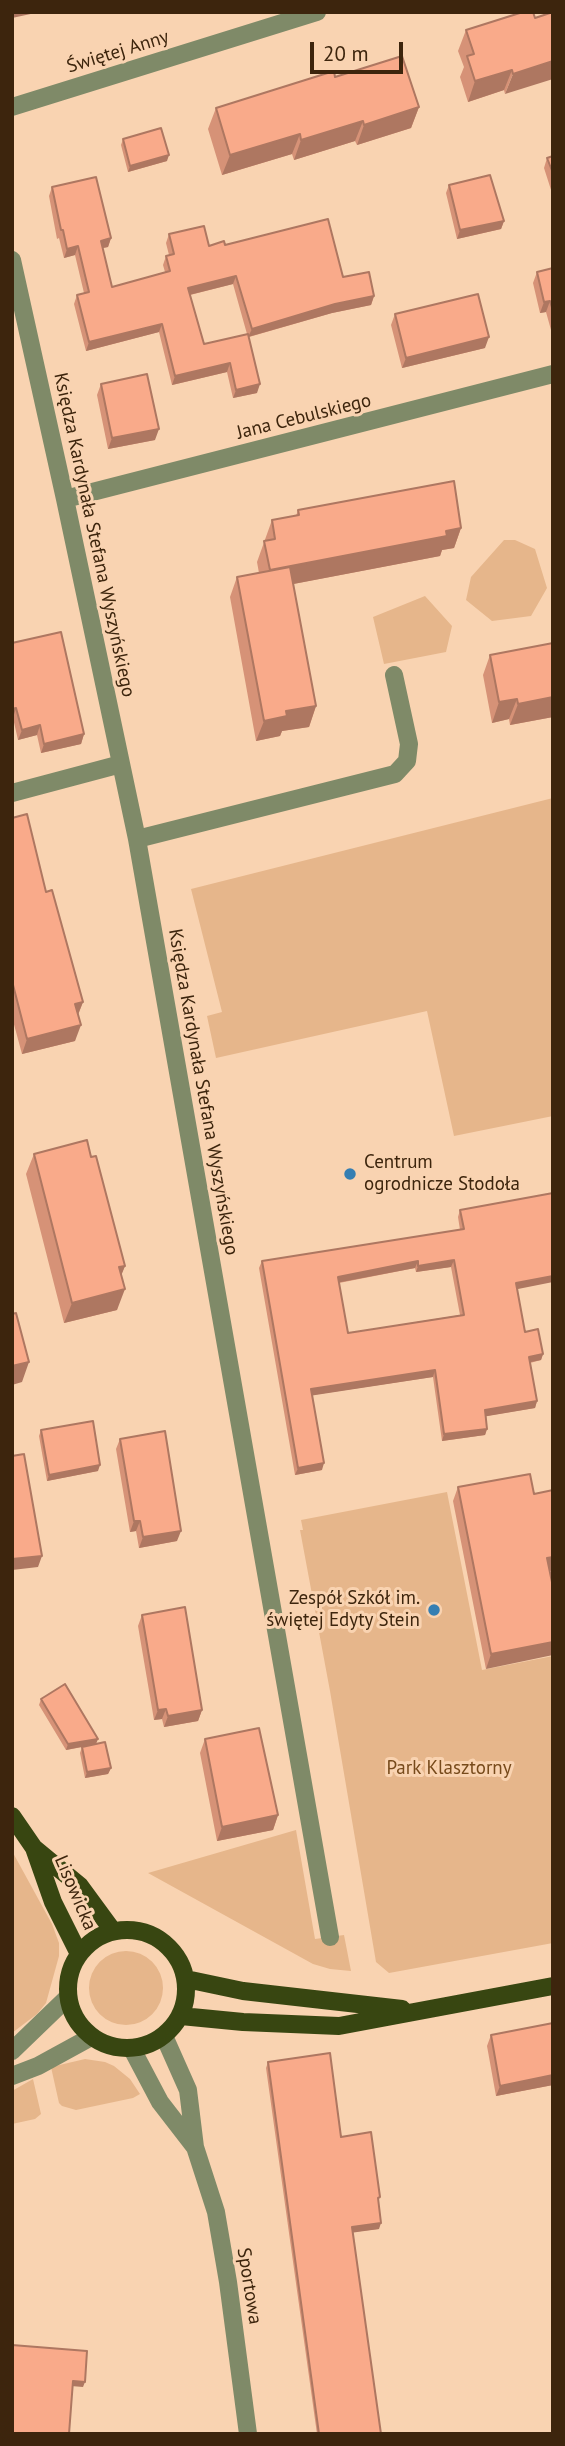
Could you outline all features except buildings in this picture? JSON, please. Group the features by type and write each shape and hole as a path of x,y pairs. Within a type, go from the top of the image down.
{"main road":[{"name":"Lisowicka","path":"12,1815 34,1847 80,1885 113,1931"},
{"name":"Lisowicka","path":"34,1847 52,1902 79,1954"},
{"path":"137,1930 160,1939 177,1956 186,1979 186,1998 181,2016 164,2036 149,2045 132,2049 110,2046 91,2037 76,2019 68,1997 69,1975 79,1954 94,1940 113,1931 137,1930"},
{"path":"186,1979 243,1991 419,2011"},
{"path":"181,2016 339,2026 553,1986"}],"street":[{"name":"Świętej Anny","path":"12,107 317,12"},
{"name":"Księdza Kardynała Stefana Wyszyńskiego","path":"12,260 136,839 330,1937"},
{"name":"Jana Cebulskiego","path":"65,499 553,374"},
{"path":"136,839 395,774 407,761 409,744 394,674"},
{"path":"12,793 121,764"},
{"path":"12,2051 68,1997"},
{"name":"Sportowa","path":"164,2036 188,2090 195,2147 216,2212 248,2434"},
{"path":"12,2076 38,2066 91,2037"},
{"name":"Sportowa","path":"132,2049 160,2102 195,2147"}],"green space":[{"path":"504,540 515,540 535,549 547,588 531,616 492,621 466,600 471,577"},
{"path":"425,596 452,626 446,652 384,664 373,617"},
{"path":"553,798 553,1116 454,1136 427,1011 216,1058 207,1016 222,1012 191,889"},
{"name":"Park Klasztorny","path":"447,1492 482,1670 553,1656 553,1943 389,1973 376,1962 300,1530 303,1530 301,1520"},
{"path":"296,1830 315,1939 344,1935 351,1971 313,1964 148,1873"},
{"path":"12,1851 52,1924 59,1943 59,1956 46,2003 37,2014 12,2033"},
{"path":"126,1951 140,1954 152,1962 160,1974 163,1988 160,2002 152,2014 140,2022 126,2025 112,2022 100,2014 92,2002 89,1988 92,1974 100,1962 112,1954"},
{"path":"85,2059 114,2066 130,2079 140,2094 133,2098 76,2110 62,2106 51,2067"},
{"path":"33,2079 41,2114 35,2119 12,2124 12,2091"}],"place":[{"name":"Centrum ogrodnicze Stodoła","path":"350,1174"},
{"name":"Zespół Szkół im. świętej Edyty Stein","path":"434,1610"}]}
